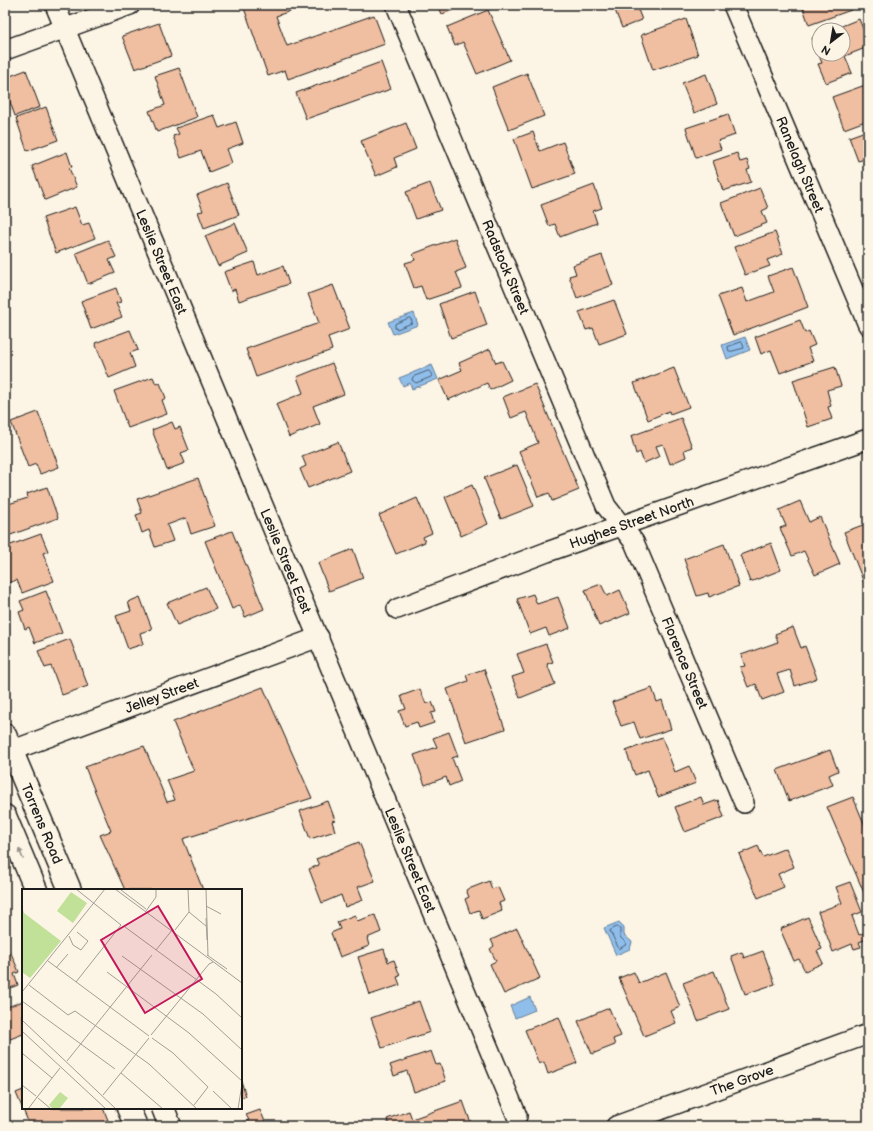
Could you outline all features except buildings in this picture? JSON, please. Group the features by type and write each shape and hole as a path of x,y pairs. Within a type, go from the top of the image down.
{"main road":[{"name":"Torrens Road","path":"7,746 70,889"},
{"path":"5,816 36,889"},
{"path":"128,1109 136,1126"},
{"path":"163,1109 170,1126"}],"street":[{"name":"Leslie Street East","path":"55,5 319,636 517,1116"},
{"path":"5,50 130,5"},
{"name":"Radstock Street","path":"396,5 606,506 621,526"},
{"name":"Ranelagh Street","path":"733,5 868,325"},
{"name":"Hughes Street North","path":"397,609 547,552 868,439"},
{"name":"Florence Street","path":"621,526 634,542 744,803"},
{"name":"Jelley Street","path":"7,746 319,636"},
{"name":"The Grove","path":"616,1126 868,1034"}],"water":[{"path":"414,313 418,325 393,334 388,322"},
{"path":"745,337 750,350 727,359 722,345"},
{"path":"432,365 438,379 412,389 410,383 403,386 399,378"},
{"path":"619,922 624,927 624,935 632,942 630,949 616,955 604,928"},
{"path":"530,997 535,1010 515,1018 510,1006"}]}
